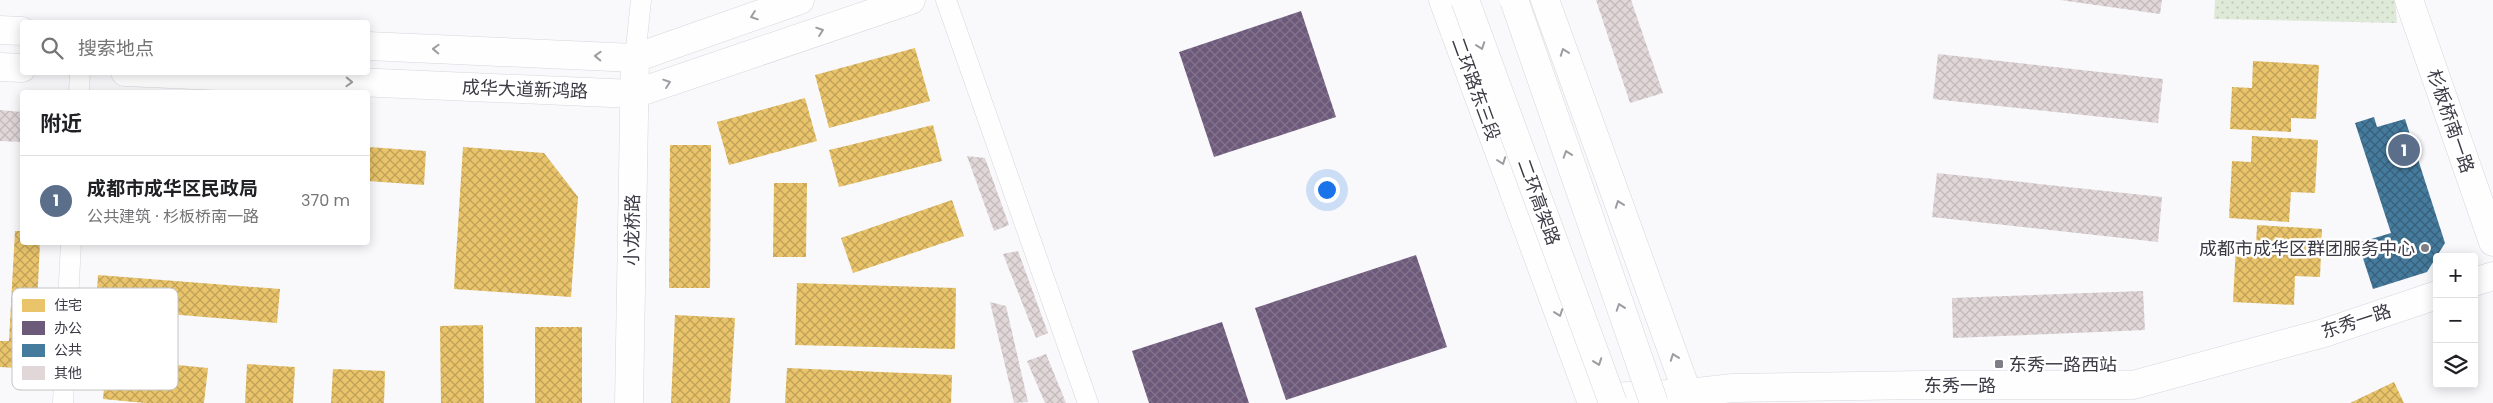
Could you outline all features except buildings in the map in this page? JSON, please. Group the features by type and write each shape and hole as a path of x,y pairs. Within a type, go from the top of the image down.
{"main road":[{"name":"成华大道新鸿路","path":"370,46 635,58 800,0"},
{"name":"成华大道新鸿路","path":"194,75 634,94 910,0"},
{"name":"二环路东三段","path":"1443,0 1593,402"},
{"name":"二环高架路","path":"1465,0 1593,402"},
{"path":"1514,0 1654,403"},
{"path":"1545,0 1689,398"},
{"name":"杉板桥南一路","path":"2409,0 2493,242"},
{"path":"0,30 20,31"},
{"name":"小龙桥路","path":"629,403 635,58"},
{"path":"0,67 20,68"},
{"path":"2478,281 2493,276"},
{"name":"东秀一路","path":"1593,402 1689,398 1743,388 1923,384 2133,385 2324,333 2433,296"}],"street":[{"path":"635,58 641,0"},
{"path":"946,0 1088,403"},
{"path":"79,90 80,75"},
{"path":"69,288 71,245"},
{"path":"63,403 64,390"}],"green space":[{"path":"2215,0 2395,0 2397,23 2214,19"}],"place":[{"name":"成都市成华区民政局","path":"2404,150"},
{"name":"成都市成华区群团服务中心","path":"2425,248"},
{"name":"东秀一路西站","path":"1999,364"}]}
